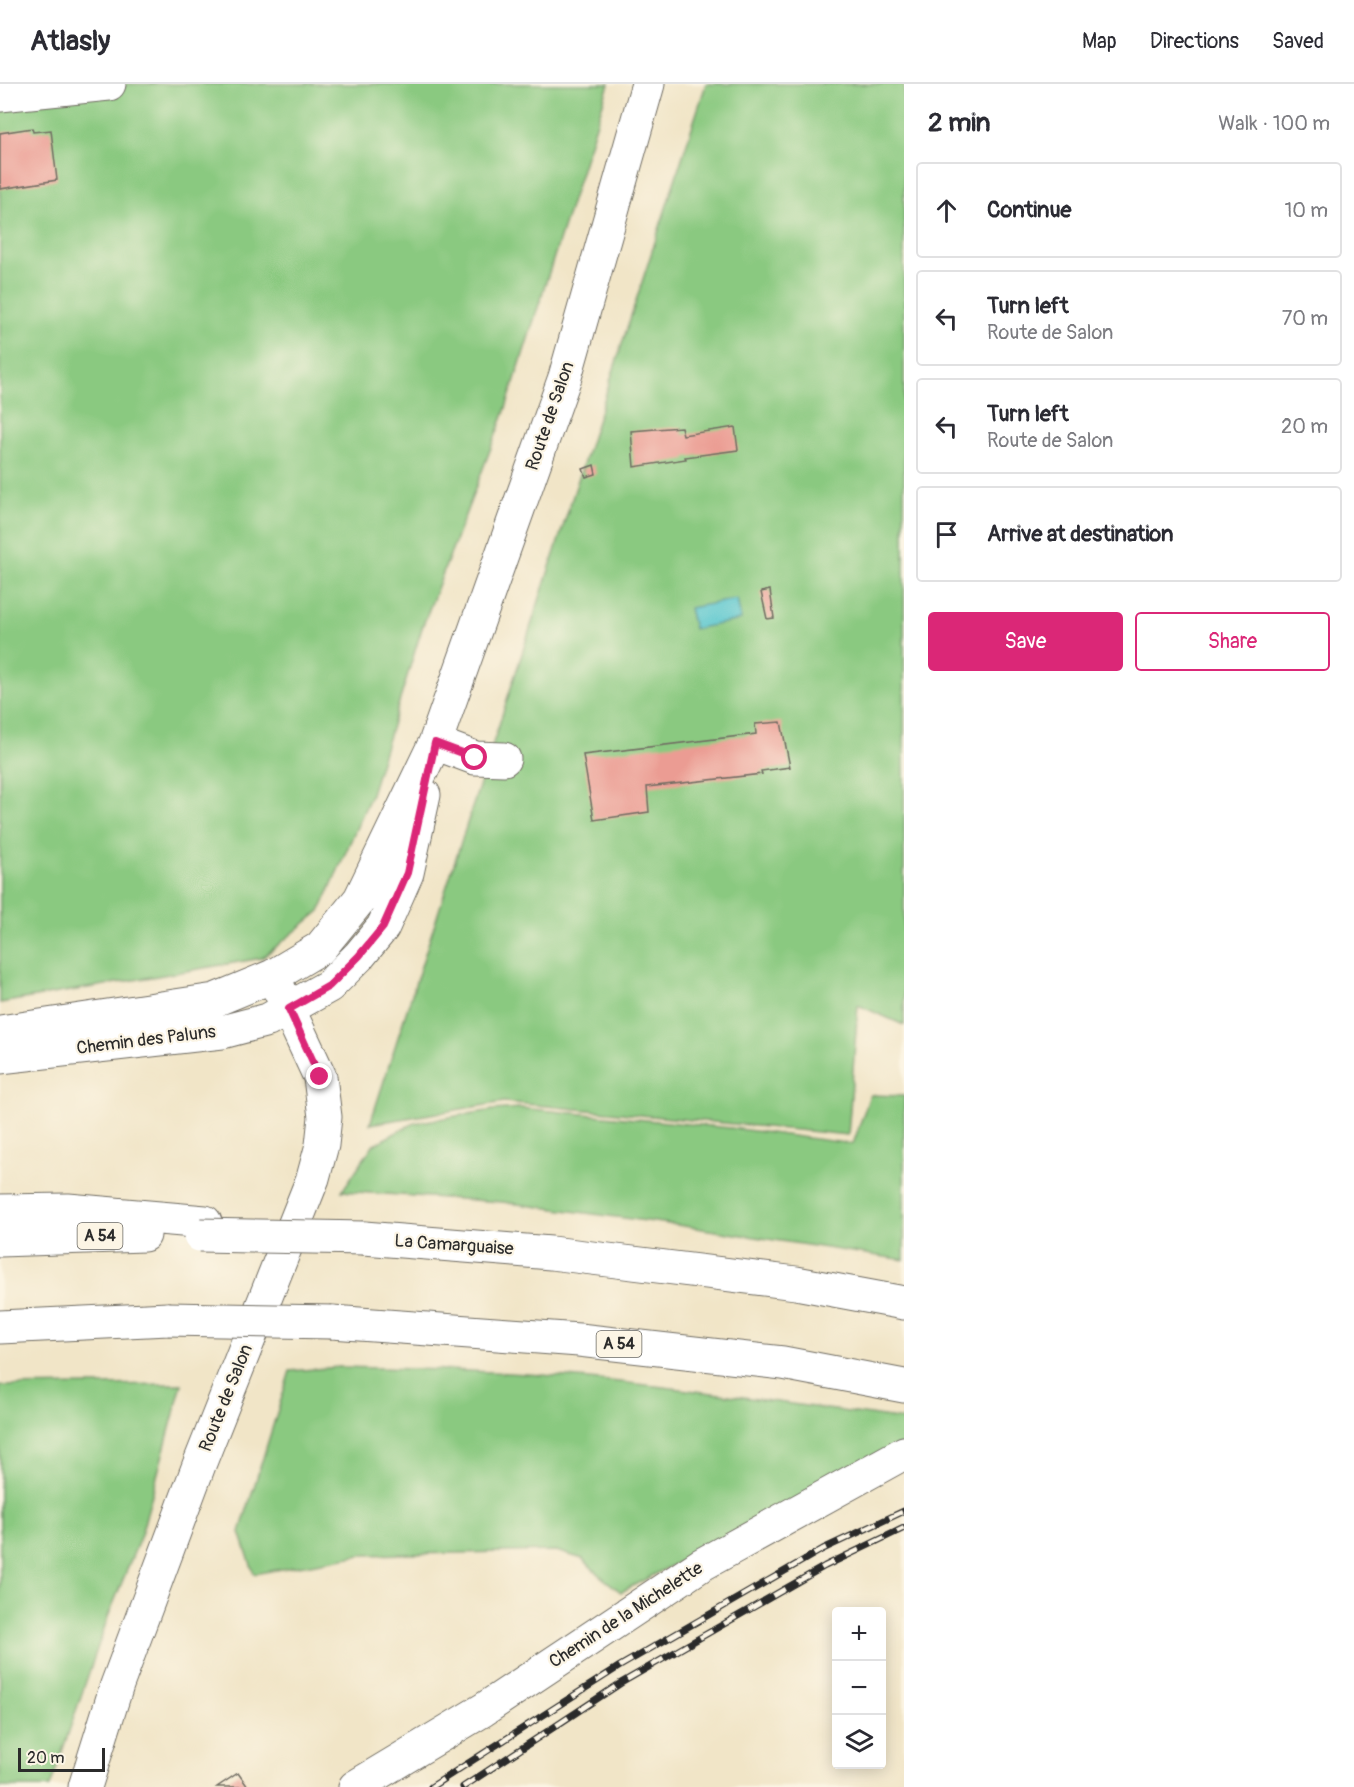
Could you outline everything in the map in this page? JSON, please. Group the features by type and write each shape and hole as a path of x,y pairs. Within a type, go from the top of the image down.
{"main road":[{"path":"0,95 109,84"},
{"name":"Route de Salon","path":"85,1787 117,1685 199,1465 313,1178 322,1145 325,1117 320,1077 273,976 320,948 360,899 435,743 565,377 648,84"},
{"path":"435,743 475,758 504,759"},
{"name":"Route de Salon","path":"289,1009 329,986 359,956 383,927 407,873 435,743"},
{"name":"Chemin des Paluns","path":"0,1057 141,1026 215,1000 273,976"},
{"name":"Chemin des Paluns","path":"0,1032 141,1026 222,1032 268,1020 289,1009"},
{"path":"0,1211 68,1210 202,1228"},
{"name":"La Camarguaise","path":"0,1240 115,1236 202,1228 364,1238 552,1252 796,1283 904,1303"},
{"name":"A 54","path":"0,1327 168,1319 332,1322 579,1340 783,1363 904,1386"},
{"name":"Chemin de la Michelette","path":"356,1787 483,1710 701,1564 904,1454"}],"green space":[{"path":"0,84 609,84 505,411 422,628 370,797 320,911 262,958 0,1003"},
{"path":"706,84 904,84 904,1025 858,1005 848,1135 504,1102 370,1124"},
{"path":"870,1095 904,1096 904,1260 677,1225 502,1202 342,1191 373,1145 414,1123 493,1110 520,1108 731,1128 853,1144"},
{"path":"340,1367 558,1376 746,1398 904,1420 904,1444 621,1592 583,1559 556,1551 361,1555 254,1574 240,1532 290,1371"},
{"path":"182,1384 141,1535 108,1617 50,1787 0,1787 0,1386"}],"water":[{"path":"737,599 741,620 694,629 689,608"}],"building":[{"path":"32,128 33,132 51,130 57,180 0,189 0,133"},
{"path":"681,427 683,435 735,427 738,450 634,467 631,431"},
{"path":"594,465 596,474 586,477 583,469"},
{"path":"770,590 774,618 767,619 761,592"},
{"path":"781,722 790,767 761,771 762,774 647,787 649,812 594,820 583,755 756,734 755,724"},
{"path":"238,1773 248,1787 217,1787"}],"railway":[{"path":"431,1787 620,1666 823,1549 904,1511"},
{"path":"463,1787 621,1683 825,1566 904,1528"}],"route":[{"path":"320,1077 289,1009 329,986 359,956 383,927 407,873 435,743 475,758"}]}
